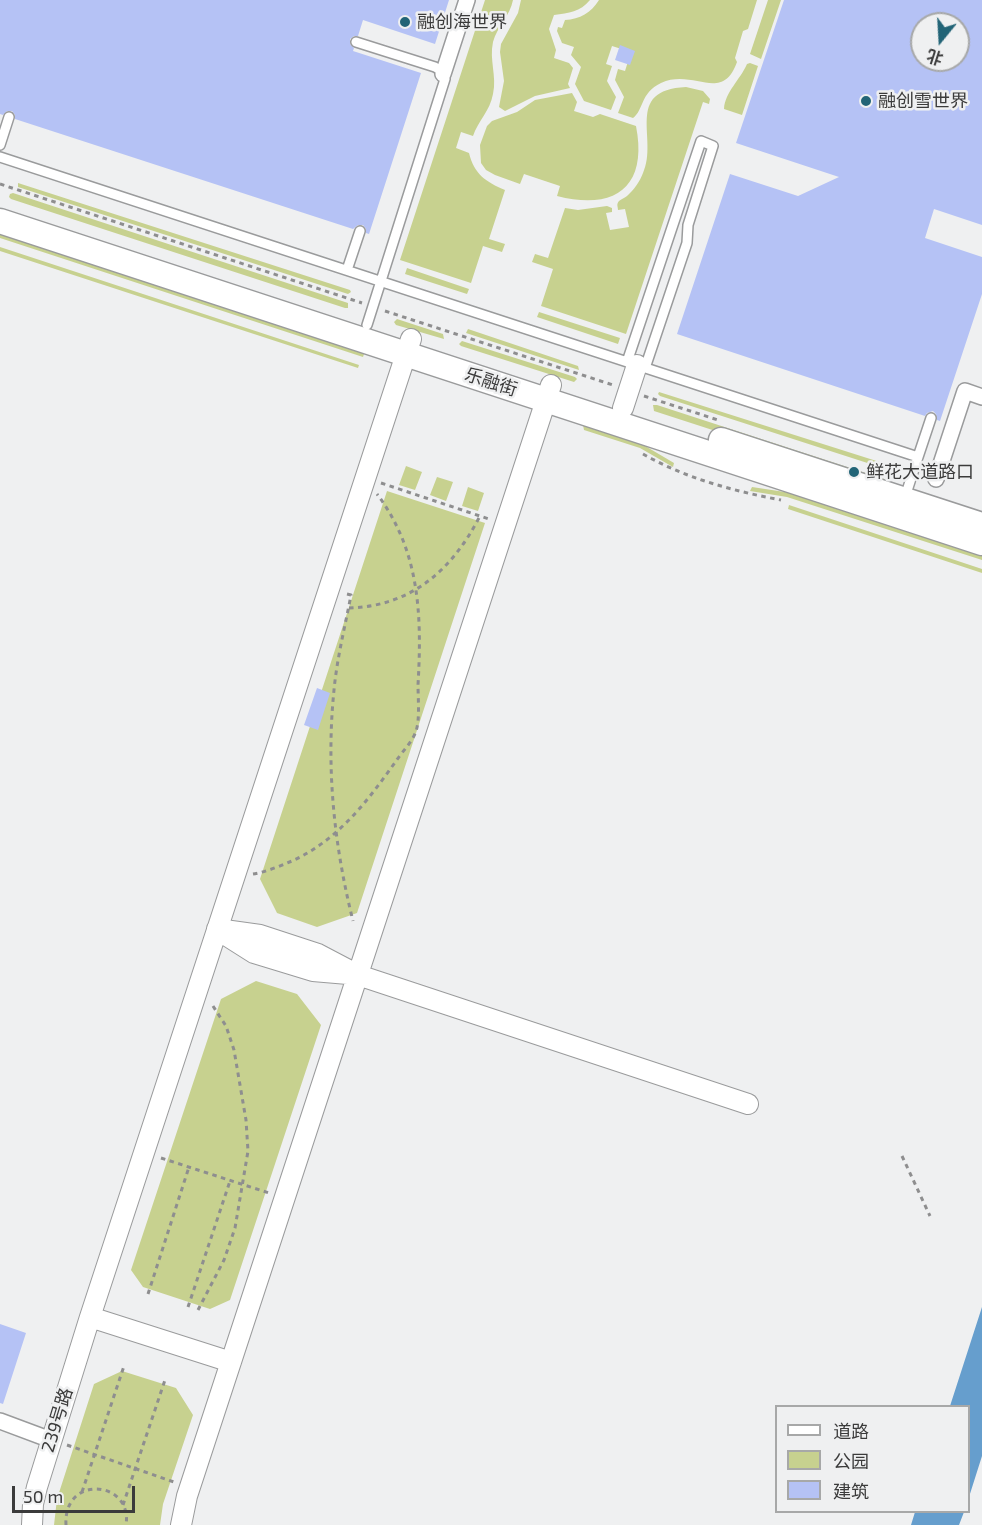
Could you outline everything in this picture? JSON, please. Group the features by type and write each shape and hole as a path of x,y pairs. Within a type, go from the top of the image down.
{"street":[{"path":"443,74 467,0"},
{"name":"乐融街","path":"0,205 370,316 408,347"},
{"name":"乐融街","path":"0,221 408,347 901,508 982,525"},
{"name":"239号路","path":"32,1525 33,1504 90,1317 408,347"},
{"path":"626,399 636,365"},
{"path":"936,479 965,391 982,397"},
{"path":"181,1525 190,1487 548,392"},
{"name":"乐融街","path":"548,392 626,399 901,508 982,543"},
{"path":"217,929 254,953 313,971 358,975 748,1104"},
{"path":"90,1317 231,1362"},
{"path":"0,1421 51,1440"}],"lane":[{"path":"356,42 435,67 443,74 445,84 370,316"},
{"path":"0,145 9,117"},
{"path":"701,141 714,146 688,225 687,243 636,365 701,141"},
{"path":"0,157 918,457"},
{"path":"347,270 360,231"},
{"path":"901,508 931,418"}],"path":[{"path":"0,184 370,316 626,399 718,420"},
{"path":"366,478 505,525"},
{"path":"234,876 258,873 283,865 308,854 335,834 351,820 373,794 416,731 420,662 417,590 411,560 392,513 366,478"},
{"path":"349,608 364,608 417,590 439,573 456,554 480,516"},
{"path":"329,588 351,595 334,689 331,785 342,878 353,921"},
{"path":"198,1310 224,1260 235,1228 248,1151 246,1120 234,1050 226,1026 199,984"},
{"path":"144,1152 285,1198"},
{"path":"902,1156 930,1216"},
{"path":"148,1294 189,1167"},
{"path":"188,1307 230,1180"},
{"path":"82,1492 124,1366"},
{"path":"123,1504 165,1380"},
{"path":"51,1440 190,1487"},
{"path":"66,1525 67,1508 71,1501 82,1492 94,1488 103,1489 118,1497 126,1513 126,1525"}],"green space":[{"path":"485,0 513,0 493,42 494,87 487,111 473,136 461,132 456,148 469,153 478,172 492,184 505,190 489,239 505,244 502,252 483,246 471,283 400,260"},
{"path":"521,0 590,0 569,13 554,15 549,29 556,50 554,58 569,63 573,68 568,84 570,88 535,96 505,111 499,107 504,81 501,44 518,13"},
{"path":"599,0 757,0 748,29 743,31 735,58 737,62 731,74 723,81 715,83 685,79 661,83 649,92 633,118 618,113 624,97 615,80 618,69 625,71 631,52 612,46 606,64 612,66 607,81 616,97 611,110 584,101 575,84 581,67 571,55 574,47 562,43 557,31 558,27 562,28 565,20 585,15"},
{"path":"768,0 781,0 761,59 750,54"},
{"path":"747,64 758,66 742,115 724,109 730,92"},
{"path":"686,87 703,91 710,99 709,104 703,102 626,334 541,306 553,269 532,262 535,254 548,258 565,208 578,210 607,206 612,208 612,212 606,213 610,230 629,227 625,209 618,210 617,205 634,188 643,173 647,160 649,107 655,97 667,90"},
{"path":"572,93 577,102 574,111 593,117 600,114 636,126 637,165 632,179 623,190 611,197 578,200 557,196 560,186 524,174 520,184 486,170 481,163 480,145 487,126 492,121 517,112 535,100"},
{"path":"18,183 351,292 348,294 18,187"},
{"path":"13,193 348,303 348,308 11,199 10,194"},
{"path":"0,232 362,352 363,357 0,238"},
{"path":"0,247 359,365 358,368 0,251"},
{"path":"407,268 469,289 467,294 405,274"},
{"path":"539,312 620,338 618,344 537,317"},
{"path":"397,319 443,334 444,339 396,325 394,322"},
{"path":"468,329 578,366 579,370 466,333"},
{"path":"462,341 577,379 574,382 461,346 459,344"},
{"path":"659,392 886,464 886,469 660,396"},
{"path":"653,405 884,479 885,484 882,485 654,411"},
{"path":"583,425 635,440 674,463 673,467 640,448 584,430"},
{"path":"406,466 422,472 415,490 399,485"},
{"path":"437,477 453,482 446,501 430,495"},
{"path":"468,487 484,493 478,511 462,506"},
{"path":"752,487 798,494 982,554 982,560 787,497 750,491"},
{"path":"387,491 485,523 357,913 317,927 277,913 260,879"},
{"path":"789,505 982,569 982,573 788,509"},
{"path":"256,981 297,994 321,1025 230,1300 210,1309 143,1287 131,1270 221,999"},
{"path":"122,1371 176,1388 193,1415 163,1504 160,1525 54,1525 57,1499 94,1384"}],"water":[{"path":"982,1307 982,1456 970,1494 970,1405 950,1405"},
{"path":"915,1513 964,1513 959,1525 911,1525"}],"building":[{"path":"0,0 449,0 435,44 363,20 358,36 350,39 353,51 421,73 369,234 366,233 363,225 358,225 353,229 15,119 12,111 0,114"},
{"path":"784,0 982,0 982,225 934,209 925,238 982,257 982,294 940,421 937,420 933,411 925,416 677,334 730,174 798,196 839,177 736,143"},
{"path":"620,45 635,51 630,65 615,60"},
{"path":"317,688 330,693 318,730 304,725"},
{"path":"0,1324 26,1333 3,1404 0,1403"}],"place":[{"name":"融创海世界","path":"405,22"},
{"name":"融创雪世界","path":"866,101"},
{"name":"鲜花大道路口","path":"854,472"}]}
